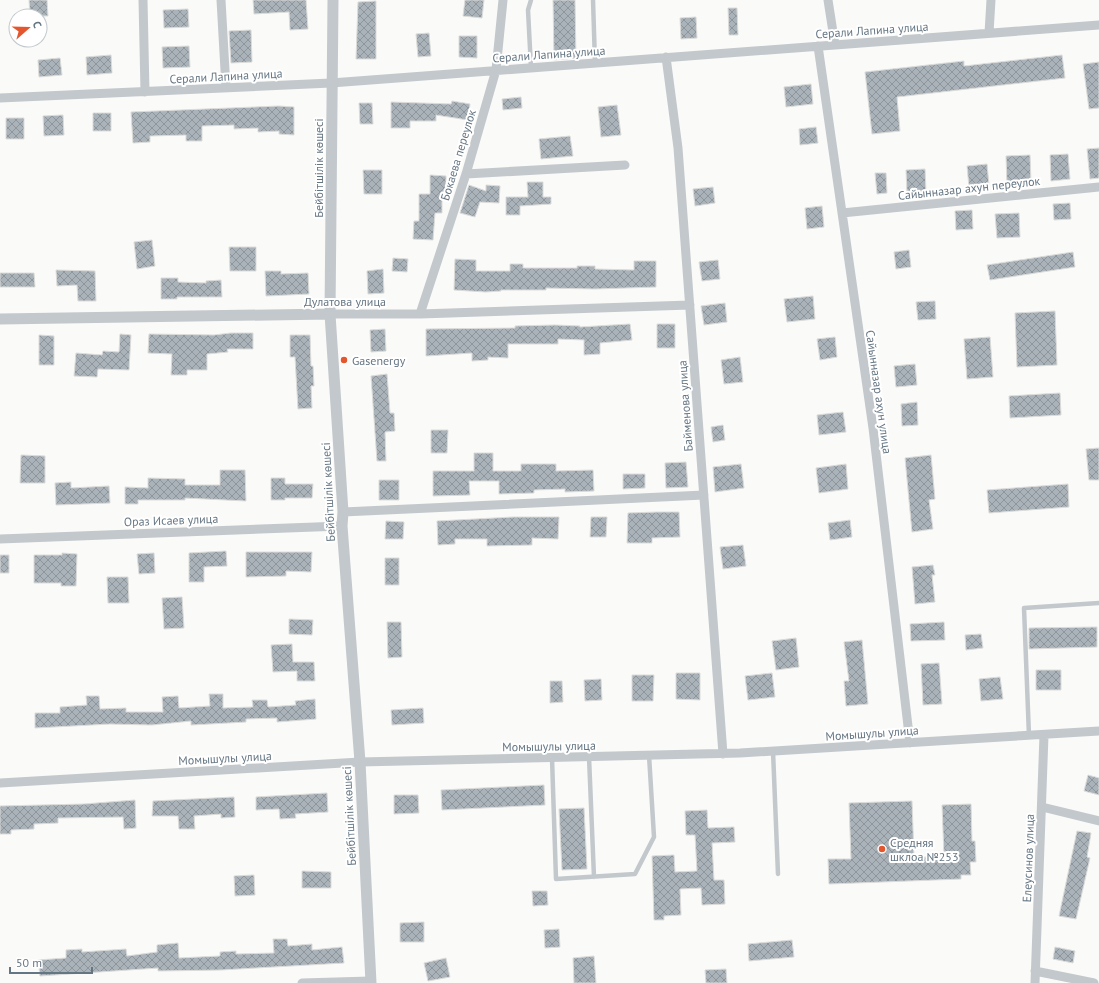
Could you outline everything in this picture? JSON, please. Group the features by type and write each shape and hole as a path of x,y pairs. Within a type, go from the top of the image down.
{"street":[{"path":"143,0 145,92"},
{"path":"221,0 226,88"},
{"name":"Бейбітшілік көшесі","path":"333,0 331,83 330,314 343,512 342,526 360,762 371,982"},
{"name":"Бокаева переулок","path":"420,314 466,174 496,70 503,0"},
{"path":"828,0 835,45"},
{"path":"989,33 991,0"},
{"name":"Серали Лапина улица","path":"0,98 331,83 1099,25"},
{"name":"Сайынназар ахун улица","path":"818,46 872,428 910,743"},
{"name":"Байменова улица","path":"666,58 678,148 723,754"},
{"path":"466,174 625,165"},
{"name":"Сайынназар ахун переулок","path":"842,212 1099,187"},
{"name":"Дулатова улица","path":"0,319 420,314 690,305"},
{"path":"343,512 704,495"},
{"name":"Ораз Исаев улица","path":"0,539 342,526"},
{"name":"Момышулы улица","path":"0,783 360,762 723,754 1099,731"},
{"name":"Елеусинов улица","path":"1034,983 1044,735"},
{"path":"1042,807 1099,821"},
{"path":"1035,971 1094,983"},
{"path":"302,983 371,982"}],"lane":[{"path":"531,0 528,10 531,68"},
{"path":"594,0 595,63"},
{"path":"1029,736 1024,608 1099,604"},
{"path":"773,751 778,874"},
{"path":"552,758 556,879 635,874 654,837 649,755"},
{"path":"589,757 594,877"}],"building":[{"path":"29,0 47,0 48,8 30,8"},
{"path":"253,0 306,0 308,29 290,30 289,12 254,14"},
{"path":"465,0 484,0 482,18 463,16"},
{"path":"553,0 575,0 576,58 554,60"},
{"path":"376,1 376,59 356,59 358,2"},
{"path":"728,8 737,8 738,35 729,35"},
{"path":"188,9 189,27 164,28 163,10"},
{"path":"696,17 697,38 681,39 680,18"},
{"path":"251,30 252,62 231,63 229,31"},
{"path":"429,33 431,56 418,57 416,34"},
{"path":"459,36 477,36 477,58 459,57"},
{"path":"189,46 190,67 163,68 162,47"},
{"path":"111,55 112,73 87,75 86,57"},
{"path":"1062,55 1065,78 897,97 900,131 872,134 865,72 964,61 964,66"},
{"path":"60,58 62,75 39,77 38,60"},
{"path":"1099,62 1099,108 1089,109 1083,64"},
{"path":"811,84 813,104 786,107 784,87"},
{"path":"521,97 522,108 503,110 502,99"},
{"path":"452,101 470,104 468,120 436,115 436,121 410,121 410,128 391,128 391,102 451,104"},
{"path":"359,103 372,103 373,124 360,124"},
{"path":"617,105 621,135 601,137 598,107"},
{"path":"279,106 294,107 294,135 279,134 279,131 258,132 258,128 234,129 234,125 202,126 202,141 186,141 186,135 150,136 150,142 133,143 131,112"},
{"path":"93,113 111,113 111,131 93,131"},
{"path":"63,115 64,135 44,136 43,116"},
{"path":"6,118 24,118 24,139 6,139"},
{"path":"816,127 818,143 800,145 799,129"},
{"path":"570,136 573,156 541,159 539,139"},
{"path":"1099,148 1099,178 1090,179 1087,149"},
{"path":"1068,154 1070,179 1051,181 1050,155"},
{"path":"1030,155 1031,183 1007,185 1006,156"},
{"path":"987,164 989,185 969,187 967,166"},
{"path":"925,169 926,192 907,193 906,170"},
{"path":"363,170 382,170 382,194 364,194"},
{"path":"875,173 886,173 887,193 877,194"},
{"path":"430,175 446,176 446,192 442,192 442,213 435,213 433,240 413,239 414,221 419,221 419,194 430,194"},
{"path":"527,182 543,182 543,197 551,197 551,204 520,206 520,215 506,215 506,197 528,197"},
{"path":"469,185 486,191 486,185 500,186 499,203 480,202 475,217 460,213"},
{"path":"713,187 715,203 695,206 693,189"},
{"path":"1070,203 1071,219 1054,220 1053,204"},
{"path":"822,206 824,227 807,229 805,208"},
{"path":"972,210 973,229 956,230 955,211"},
{"path":"1019,213 1020,237 997,238 995,214"},
{"path":"152,240 155,266 137,269 134,242"},
{"path":"229,247 256,247 256,271 230,271"},
{"path":"909,250 911,267 896,269 894,252"},
{"path":"1073,252 1075,267 990,280 987,265"},
{"path":"393,258 408,259 407,272 392,271"},
{"path":"455,259 476,260 476,271 510,271 510,264 523,264 523,268 577,268 577,266 595,266 595,269 634,270 634,261 656,261 656,287 595,289 546,288 546,290 501,290 486,292 454,290"},
{"path":"718,260 720,279 702,281 699,262"},
{"path":"383,269 384,293 368,294 367,271"},
{"path":"56,270 95,271 96,301 78,301 77,285 57,286"},
{"path":"265,271 281,271 281,274 308,273 309,294 266,296"},
{"path":"0,273 34,273 35,287 0,287"},
{"path":"161,278 178,278 178,282 206,283 206,281 221,280 222,297 177,297 177,299 161,299"},
{"path":"813,296 815,319 787,322 784,299"},
{"path":"935,301 936,319 918,320 916,302"},
{"path":"725,303 727,322 704,325 701,306"},
{"path":"1055,311 1057,365 1017,367 1015,313"},
{"path":"630,324 632,340 600,343 600,354 584,355 584,340 558,339 558,344 508,344 508,358 488,357 488,360 472,361 472,353 426,356 426,329 515,328 515,326 555,325 580,327"},
{"path":"657,324 675,324 675,348 657,348"},
{"path":"385,329 386,351 371,352 370,330"},
{"path":"253,333 253,349 227,349 228,352 207,354 207,370 187,370 187,375 171,375 172,354 148,353 149,334 214,335"},
{"path":"120,334 131,335 129,370 98,369 97,377 74,376 76,353 102,355 103,351 119,352"},
{"path":"39,335 54,336 54,365 39,365"},
{"path":"290,335 310,335 311,366 313,366 314,386 311,386 312,408 298,409 295,357 290,357"},
{"path":"835,337 837,357 820,360 817,339"},
{"path":"990,337 993,377 967,379 964,339"},
{"path":"740,357 743,382 724,384 721,360"},
{"path":"915,364 917,385 896,387 894,366"},
{"path":"387,374 390,413 394,413 395,431 385,432 386,461 377,461 371,376"},
{"path":"1060,393 1061,415 1010,418 1009,396"},
{"path":"917,402 918,425 902,426 901,404"},
{"path":"843,412 846,432 819,435 817,415"},
{"path":"723,425 725,440 713,442 711,427"},
{"path":"431,430 448,430 447,453 431,453"},
{"path":"1099,448 1099,480 1089,480 1086,449"},
{"path":"474,453 493,453 493,471 521,471 521,464 556,464 556,471 593,470 594,491 565,492 565,489 534,490 534,493 499,494 499,481 469,481 470,495 433,496 433,471 474,471"},
{"path":"21,455 45,456 45,483 20,483"},
{"path":"931,455 935,499 929,500 933,529 912,532 905,458"},
{"path":"686,462 688,487 666,488 665,463"},
{"path":"741,464 744,488 715,492 713,467"},
{"path":"846,464 848,489 819,493 816,468"},
{"path":"220,470 245,470 246,501 185,498 185,500 138,500 138,504 125,504 125,487 148,488 148,478 185,479 185,485 220,485"},
{"path":"623,474 645,474 645,488 623,489"},
{"path":"271,478 285,478 285,484 313,484 312,498 285,498 285,500 271,500"},
{"path":"379,480 399,480 399,500 379,500"},
{"path":"71,482 71,488 109,486 110,503 56,505 55,483"},
{"path":"1068,484 1069,507 989,513 987,490"},
{"path":"679,512 680,537 652,538 652,543 627,543 628,513"},
{"path":"513,517 559,517 558,539 532,538 532,545 487,546 487,539 455,539 455,544 438,545 437,521"},
{"path":"591,517 607,517 606,537 590,537"},
{"path":"850,520 852,537 830,540 828,523"},
{"path":"386,521 404,522 403,539 385,539"},
{"path":"743,545 746,566 723,569 720,547"},
{"path":"226,551 227,566 204,567 204,582 189,582 189,553"},
{"path":"246,552 312,552 311,572 286,571 286,576 246,577"},
{"path":"62,553 77,554 76,586 61,586 61,583 34,583 34,555 62,555"},
{"path":"154,553 155,573 139,574 137,554"},
{"path":"0,555 9,555 9,573 0,573"},
{"path":"385,558 399,558 399,585 385,585"},
{"path":"933,565 935,575 932,575 935,602 915,604 912,567"},
{"path":"107,577 128,577 129,603 108,603"},
{"path":"182,597 184,628 164,629 162,598"},
{"path":"289,619 313,620 312,635 289,634"},
{"path":"387,622 401,622 402,657 388,658"},
{"path":"944,622 945,640 911,641 910,624"},
{"path":"1097,627 1097,647 1029,649 1029,628"},
{"path":"981,634 983,648 966,650 965,635"},
{"path":"796,638 799,667 776,670 772,641"},
{"path":"862,640 868,704 846,706 844,681 849,681 844,642"},
{"path":"292,644 293,662 314,662 315,681 297,681 297,671 273,672 271,645"},
{"path":"939,663 942,704 923,705 921,664"},
{"path":"1036,670 1061,670 1061,690 1036,690"},
{"path":"676,673 700,673 700,700 676,699"},
{"path":"772,673 775,697 748,700 745,676"},
{"path":"632,675 654,675 653,701 632,701"},
{"path":"1000,677 1003,699 981,701 979,679"},
{"path":"601,679 602,700 585,701 584,680"},
{"path":"550,681 562,681 563,702 550,703"},
{"path":"209,694 223,694 223,708 253,707 252,700 267,700 268,707 296,705 295,701 315,699 316,719 277,722 277,718 246,719 246,722 191,725 191,721 152,725 110,724 35,728 35,713 60,713 60,707 87,705 86,696 99,696 100,709 126,708 126,712 163,712 162,697 178,696 179,708 210,706"},
{"path":"423,708 424,723 392,725 391,710"},
{"path":"1088,775 1099,778 1099,795 1084,791"},
{"path":"544,785 545,805 442,810 441,790"},
{"path":"327,793 328,812 295,814 296,818 280,819 279,809 256,810 256,797"},
{"path":"394,795 418,795 419,813 394,814"},
{"path":"234,797 235,817 221,818 221,814 194,816 195,829 179,829 178,816 152,816 153,801"},
{"path":"135,800 136,828 124,829 123,817 58,818 58,823 34,824 34,829 11,830 11,834 0,834 0,806 84,804"},
{"name":"Средняя шклоа №253","path":"912,801 914,857 944,856 942,805 971,804 972,841 975,841 976,862 970,862 971,875 961,875 961,879 829,884 828,859 851,859 849,803"},
{"path":"584,808 587,869 562,870 559,809"},
{"path":"707,810 708,828 734,827 735,842 712,843 714,880 724,880 725,904 702,905 701,888 680,889 681,915 664,916 664,920 654,920 652,856 674,855 675,872 697,871 695,835 686,835 685,811"},
{"path":"1077,831 1091,833 1087,857 1090,858 1076,919 1059,916"},
{"path":"302,871 331,872 331,888 302,888"},
{"path":"254,875 255,895 235,896 234,876"},
{"path":"532,891 547,891 548,905 533,906"},
{"path":"424,922 424,942 400,942 400,923"},
{"path":"559,929 560,947 545,948 544,930"},
{"path":"273,939 287,939 288,946 312,944 312,950 342,947 344,963 221,970 158,971 158,968 40,976 38,960 66,958 66,950 82,949 82,952 126,949 127,956 157,952 157,945 178,943 179,958 220,956 220,952 236,951 236,954 274,953"},
{"path":"792,940 794,957 749,961 748,944"},
{"path":"1055,947 1075,951 1073,963 1053,959"},
{"path":"594,956 596,983 574,983 573,958"},
{"path":"446,958 450,977 428,981 424,963"},
{"path":"726,969 727,983 706,983 705,970"}],"place":[{"name":"Gasenergy","path":"344,360"},
{"name":"Средняя шклоа №253","path":"882,849"}]}
